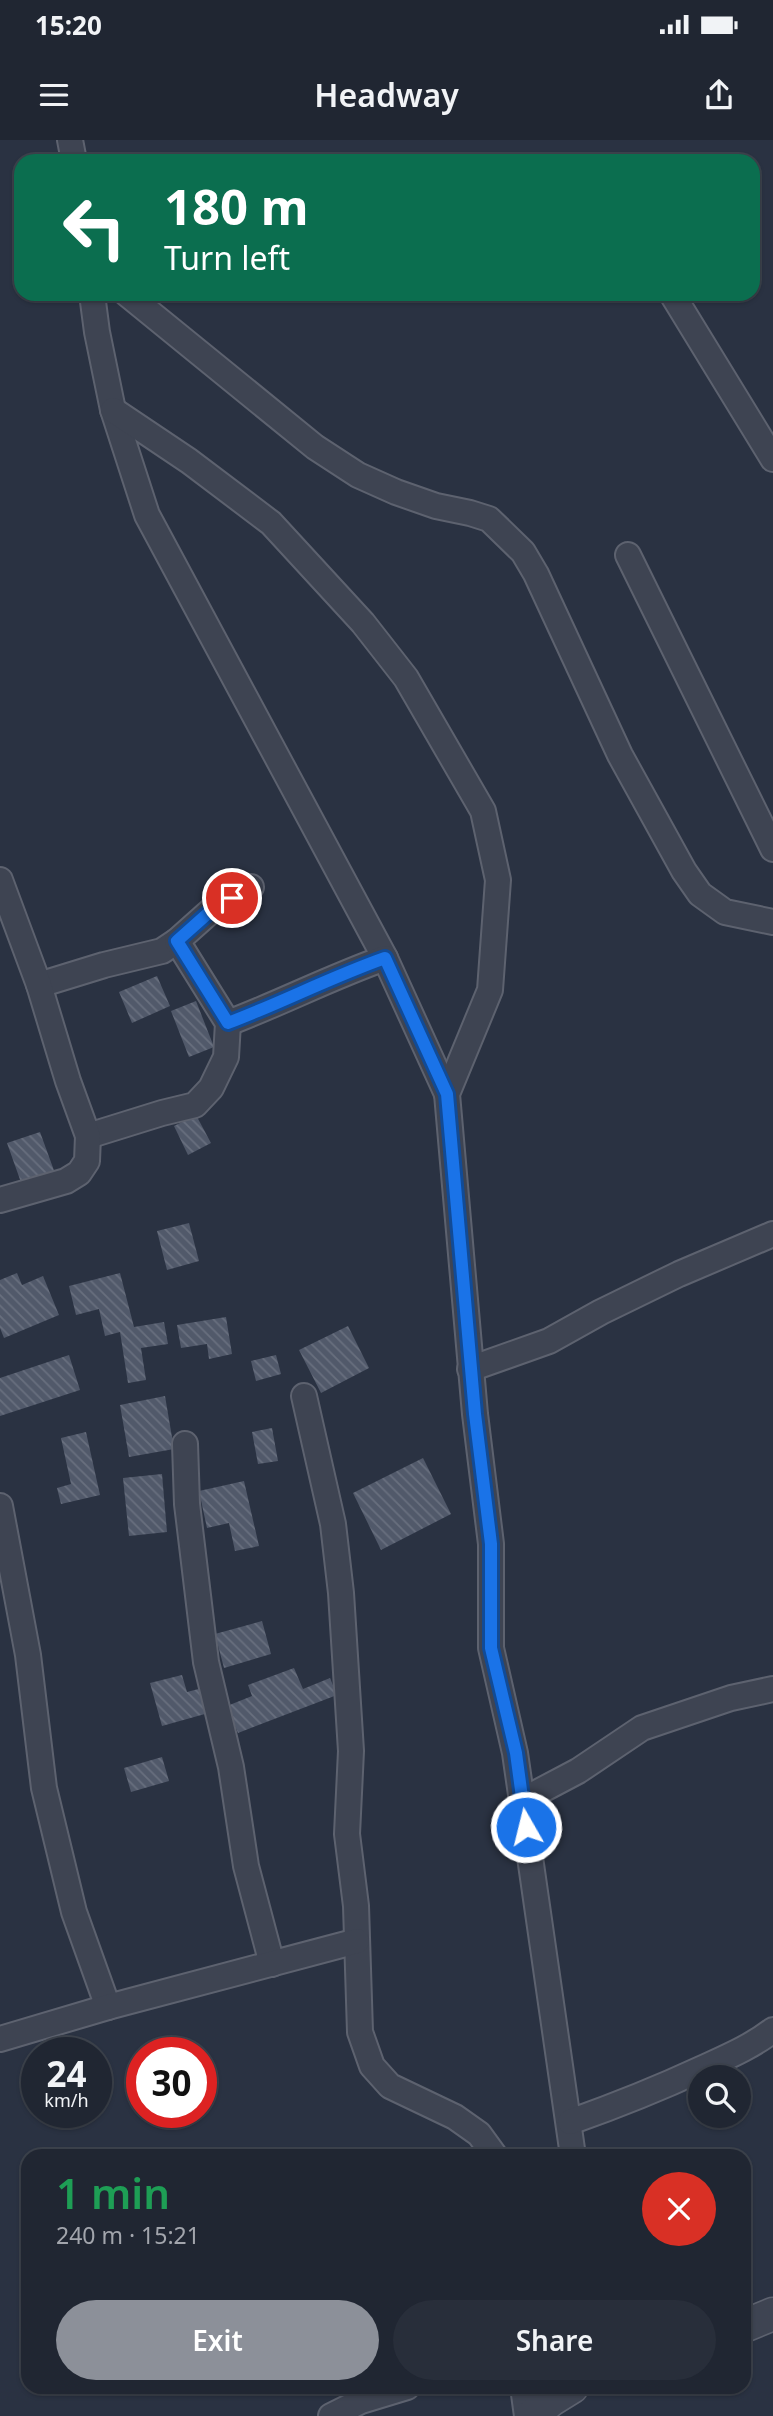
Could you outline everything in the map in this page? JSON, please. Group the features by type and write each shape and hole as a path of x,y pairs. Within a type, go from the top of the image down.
{"street":[{"path":"93,301 113,410 147,514 385,958 447,1094 470,1369 491,1544 491,1648 516,1753 572,2149"},
{"path":"136,301 294,431 358,475 436,506 489,519 505,532 523,552 536,574 620,755 689,878 700,894 725,912 773,922"},
{"path":"676,301 773,459"},
{"path":"113,410 189,461 271,523 354,613 406,678 483,811 498,880 490,990 447,1094"},
{"path":"628,555 773,849"},
{"path":"0,880 39,985 88,1136 87,1161 79,1173 66,1181 0,1200"},
{"path":"39,985 162,951 214,908 251,887"},
{"path":"88,1136 162,1112 195,1105 211,1088 226,1057 228,1023 177,941"},
{"path":"228,1023 336,976 385,958"},
{"path":"470,1369 549,1341 679,1274 773,1234"},
{"path":"304,1396 333,1524 341,1593 351,1751 346,1834 356,1906 360,2032 372,2066 390,2086 455,2117 478,2134 490,2149"},
{"path":"185,1444 187,1504 206,1662 231,1767 246,1866 272,1964"},
{"path":"0,1506 28,1655 44,1788 74,1912 108,2007"},
{"path":"523,1800 578,1771 642,1728 731,1698 773,1689"},
{"path":"0,2039 108,2007 357,1941"},
{"path":"570,2122 631,2101 753,2045 773,2030"},
{"path":"751,2323 773,2314"},
{"path":"331,2416 386,2394"},
{"path":"524,2394 529,2416 561,2394"}],"building":[{"path":"157,976 170,1006 132,1023 119,992"},
{"path":"196,1001 214,1047 189,1057 171,1011"},
{"path":"196,1115 211,1143 188,1155 174,1126"},
{"path":"40,1132 56,1176 23,1188 7,1143"},
{"path":"189,1223 199,1261 167,1270 157,1231"},
{"path":"17,1273 22,1285 43,1276 59,1315 4,1338 0,1328 0,1280"},
{"path":"120,1273 134,1327 164,1322 168,1344 141,1348 146,1380 128,1383 120,1332 105,1336 99,1309 76,1315 69,1286"},
{"path":"226,1317 232,1354 209,1359 207,1344 181,1348 177,1325"},
{"path":"348,1326 369,1368 321,1393 299,1350"},
{"path":"69,1355 80,1390 0,1416 0,1378"},
{"path":"276,1355 281,1374 256,1381 251,1361"},
{"path":"165,1396 174,1449 129,1457 120,1405"},
{"path":"272,1428 278,1461 258,1464 252,1432"},
{"path":"86,1432 100,1495 61,1504 57,1488 71,1484 61,1438"},
{"path":"423,1458 451,1514 381,1550 353,1493"},
{"path":"162,1474 167,1532 129,1536 123,1478"},
{"path":"244,1481 259,1546 235,1551 229,1523 207,1528 199,1491"},
{"path":"262,1621 271,1654 224,1668 215,1634"},
{"path":"294,1668 303,1689 330,1678 337,1695 238,1733 227,1706 252,1696 248,1685"},
{"path":"182,1675 187,1692 206,1687 212,1712 162,1726 150,1683"},
{"path":"162,1757 169,1781 131,1792 124,1768"}],"route":[{"path":"232,898 214,908 177,941 228,1023 336,976 385,958 447,1094 475,1414 491,1544 491,1648 516,1753 526,1827"}]}
